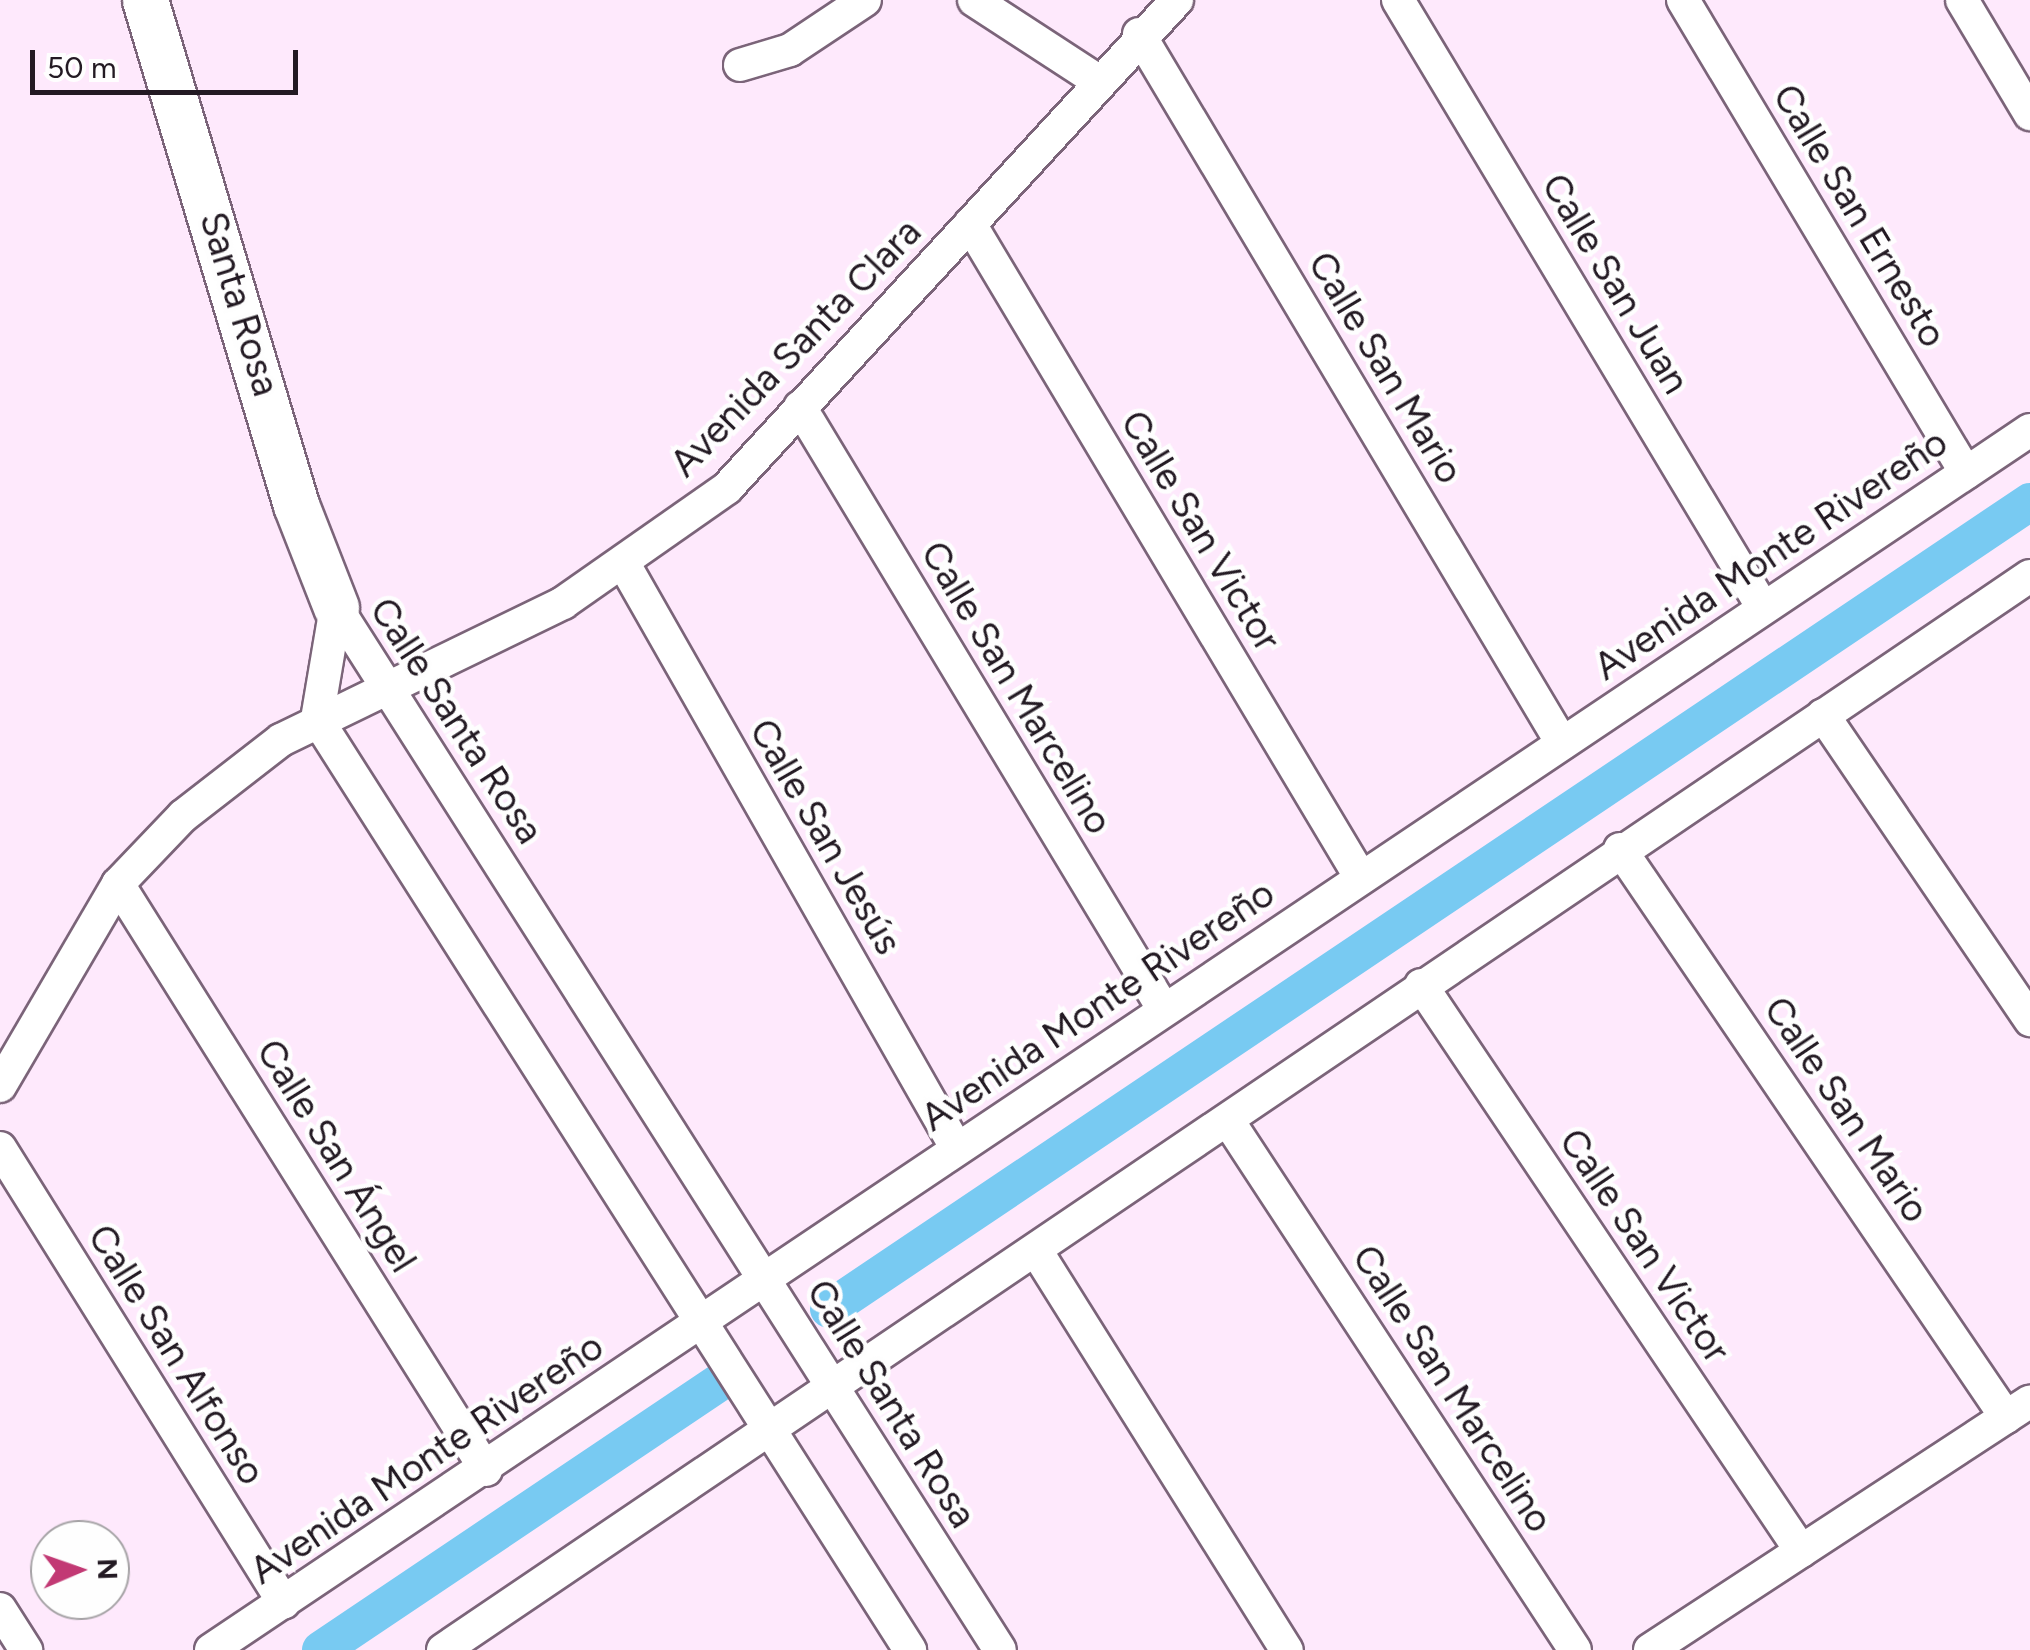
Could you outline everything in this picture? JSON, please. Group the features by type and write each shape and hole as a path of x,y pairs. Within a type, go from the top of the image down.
{"main road":[{"name":"Santa Rosa","path":"145,0 296,505 336,607"}],"street":[{"path":"740,65 790,50 865,0"},
{"path":"974,0 1095,79"},
{"name":"Avenida Santa Clara","path":"0,1086 118,884 223,779 384,682 563,603 624,564 727,488 970,224 1095,79 1176,0"},
{"name":"Calle San Juan","path":"1398,0 1763,608"},
{"name":"Calle San Ernesto","path":"1683,0 1966,473"},
{"path":"1962,0 2030,114"},
{"name":"Calle San Mario","path":"1139,34 1562,742"},
{"name":"Calle San Victor","path":"970,224 1361,878"},
{"name":"Calle San Marcelino","path":"800,407 1164,1010"},
{"name":"Avenida Monte Rivereño","path":"210,1650 486,1470 763,1277 2030,430"},
{"name":"Calle San Jesús","path":"624,564 957,1149"},
{"path":"443,1650 1229,1122 1620,849 2027,583"},
{"name":"Calle Santa Rosa","path":"336,607 1000,1650"},
{"name":"Calle Santa Rosa","path":"317,719 336,607"},
{"path":"1823,716 2030,1020"},
{"path":"317,719 910,1650"},
{"name":"Calle San Mario","path":"1620,849 2018,1409"},
{"name":"Calle San Ángel","path":"118,884 486,1470"},
{"name":"Calle San Victor","path":"1421,985 1801,1551"},
{"name":"Calle San Marcelino","path":"1229,1122 1574,1650"},
{"name":"Calle San Alfonso","path":"0,1148 284,1603"},
{"path":"1037,1252 1286,1650"},
{"path":"1650,1650 2018,1409"},
{"path":"0,1608 26,1650"}],"waterway":[{"path":"829,1309 2030,502"},
{"path":"321,1650 717,1384"}]}
